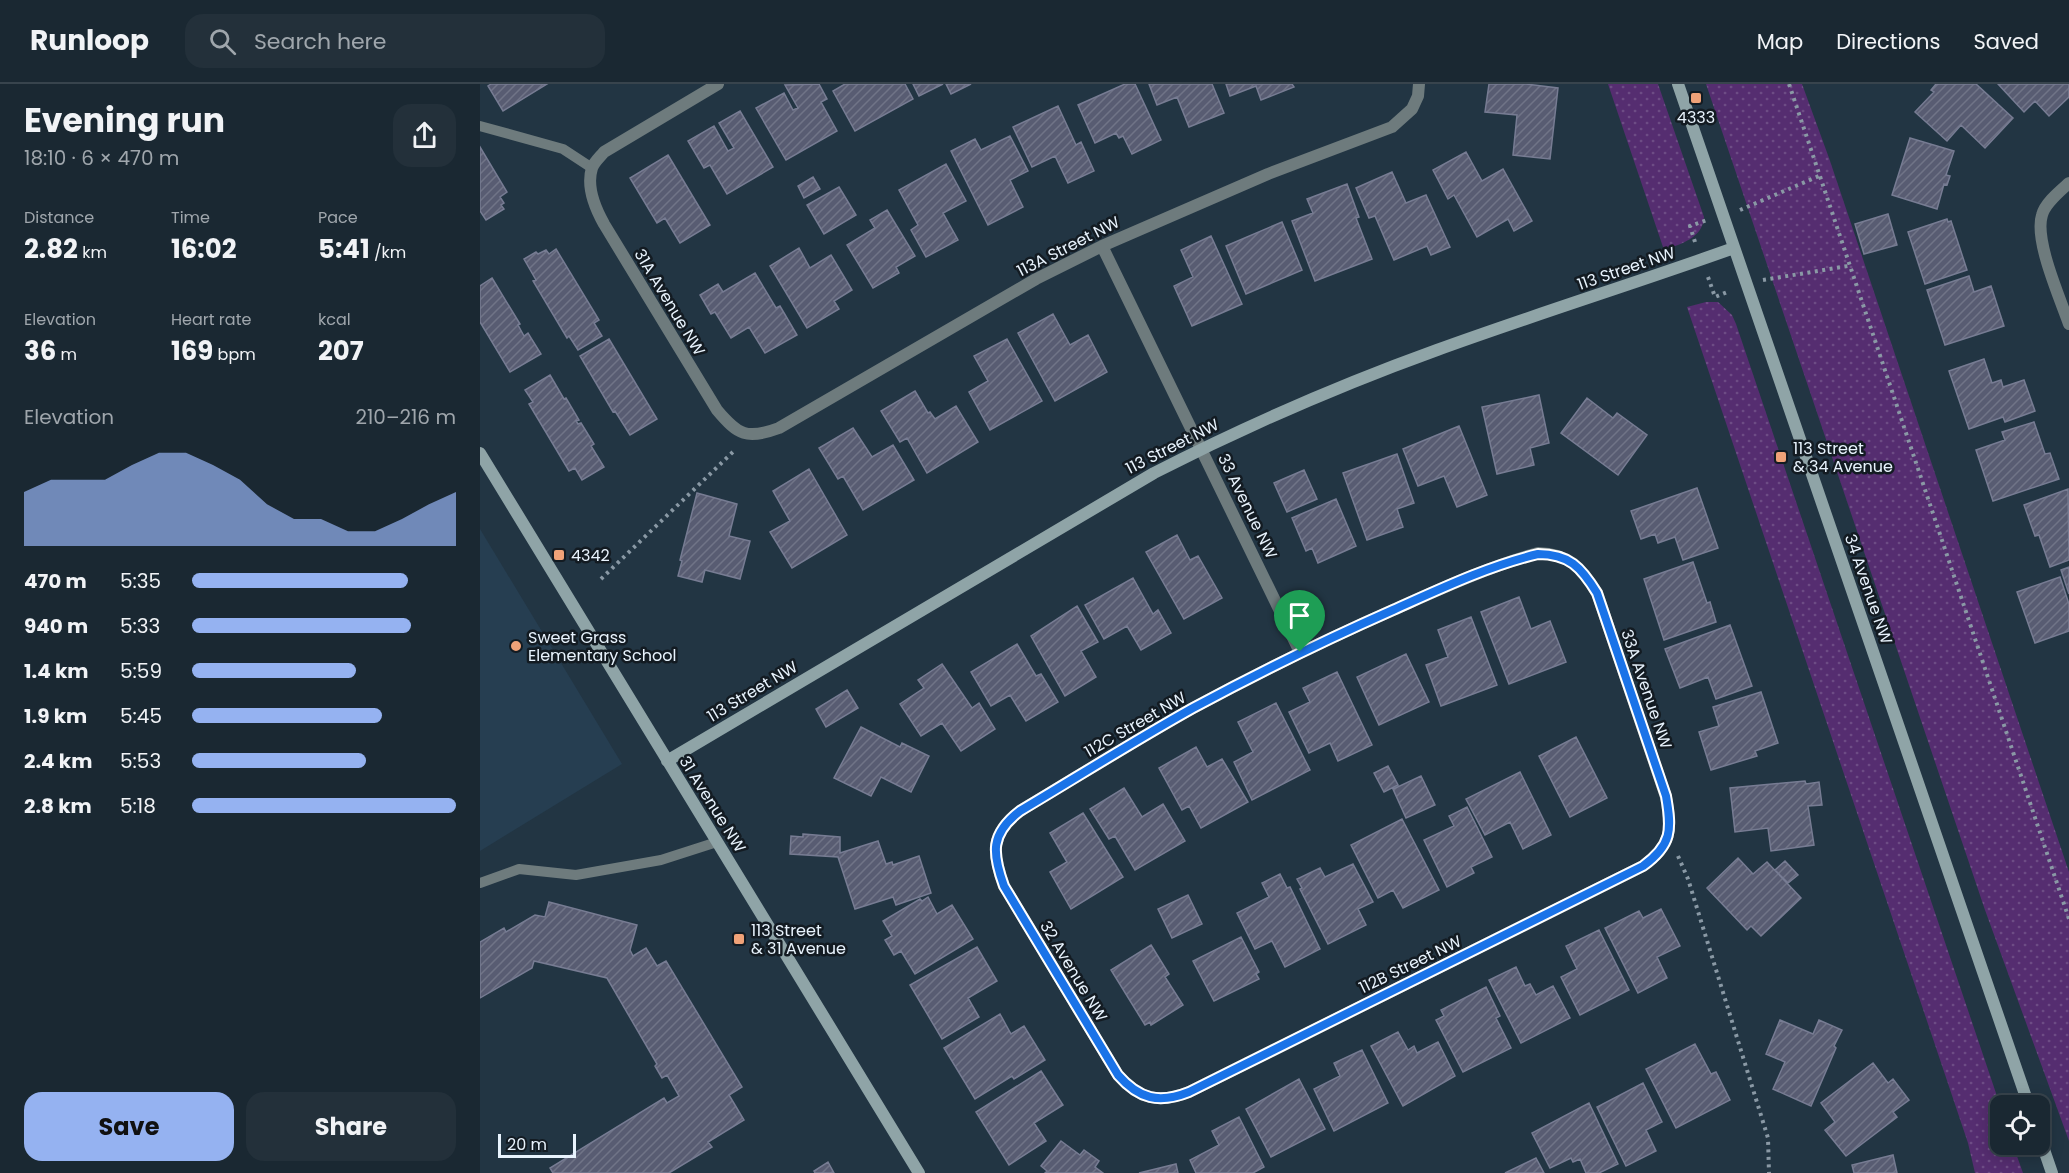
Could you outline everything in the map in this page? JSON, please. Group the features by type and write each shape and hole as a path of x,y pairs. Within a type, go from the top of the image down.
{"street":[{"name":"113A Street NW","path":"750,436 762,435 779,428 1027,285 1102,246 1258,179 1392,127 1412,109 1418,96 1419,84"},
{"name":"34 Avenue NW","path":"1678,84 2025,1095"},
{"path":"592,168 604,152 612,146 716,85"},
{"name":"31A Avenue NW","path":"592,168 592,198 604,224 717,410 727,423 750,436"},
{"path":"2069,183 2042,214 2040,230 2043,248 2069,324"},
{"name":"33 Avenue NW","path":"1102,246 1300,652"},
{"name":"113 Street NW","path":"667,760 1154,472 1202,448 1329,392 1437,350 1734,248"},
{"name":"31 Avenue NW","path":"480,453 919,1173"},
{"name":"112C Street NW","path":"996,841 1002,828 1020,811 1190,710 1300,652 1410,602 1523,557 1550,554 1560,555 1570,561"},
{"name":"33A Avenue NW","path":"1570,561 1581,571 1597,593 1666,796 1670,820 1669,836"},
{"name":"112B Street NW","path":"1153,1098 1166,1099 1189,1092 1643,866 1653,858 1669,836"},
{"name":"32 Avenue NW","path":"996,841 995,856 1004,886 1118,1075 1139,1095 1153,1098"},
{"path":"2046,1155 2052,1173"}],"lane":[{"path":"480,126 562,149 592,168"},
{"path":"480,883 519,869 576,875 661,860 717,842"}],"path":[{"path":"1789,84 1848,266 2069,919"},
{"path":"1741,210 1819,176"},
{"path":"1764,279 1848,266"},
{"path":"601,579 750,436"},
{"path":"1669,836 1689,881 1768,1138 1769,1173"}],"shaded area":[{"path":"1608,84 1658,84 1704,217 1700,230 1690,239 1664,250"},
{"path":"1706,84 1802,84 1829,158 2069,872 2069,1141 1985,910"},
{"path":"1706,302 1718,302 1732,315 1736,324 1997,1095 1990,1095 1990,1155 2017,1155 2023,1173 1975,1173 1968,1143 1687,307"},
{"name":"Sweet Grass Elementary School","path":"480,529 622,764 480,851"}],"building":[{"path":"491,84 547,84 503,111 488,86"},
{"path":"819,84 827,99 821,102 837,131 786,160 756,108 784,93 793,110 798,108 785,85"},
{"path":"845,84 905,84 913,99 855,131 833,91"},
{"path":"913,84 943,84 919,96"},
{"path":"946,84 971,84 951,94"},
{"path":"1125,84 1135,84 1161,140 1132,154 1123,136 1119,138 1116,133 1095,143 1078,105"},
{"path":"1149,84 1212,84 1224,113 1189,127 1177,97 1157,105"},
{"path":"1226,84 1292,84 1294,87 1261,100 1256,86 1230,96"},
{"path":"1489,84 1526,84 1558,88 1550,159 1513,155 1517,115 1485,112"},
{"path":"1936,84 1976,84 2013,118 1985,148 1961,125 1947,141 1915,112 1934,92 1931,90"},
{"path":"1998,84 2069,84 2069,97 2049,116 2035,101 2024,112"},
{"path":"1058,106 1076,145 1081,142 1094,171 1068,183 1055,156 1032,167 1013,127"},
{"path":"740,111 773,167 727,194 710,165 704,168 688,141 714,126 728,151 734,148 719,123"},
{"path":"1010,136 1028,171 1010,180 1023,207 988,225 951,151 975,139 981,150"},
{"path":"1910,138 1954,151 1946,175 1950,176 1947,185 1944,184 1937,209 1892,195"},
{"path":"480,147 507,192 500,197 504,203 501,205 504,209 486,220 480,211"},
{"path":"1466,152 1482,181 1503,169 1532,221 1514,231 1508,219 1477,237 1454,195 1448,199 1433,170"},
{"path":"668,155 710,225 680,243 665,218 657,223 630,178"},
{"path":"946,164 966,201 943,213 958,240 926,257 911,230 918,225 899,190"},
{"path":"1392,172 1406,203 1426,195 1450,247 1431,255 1427,246 1394,260 1375,216 1369,218 1356,188"},
{"path":"813,177 820,189 804,198 798,186"},
{"path":"1347,184 1359,217 1356,218 1372,259 1315,281 1292,221 1313,213 1307,199"},
{"path":"839,187 856,215 824,234 807,205"},
{"path":"887,210 915,256 896,267 899,273 873,288 847,245 875,228 870,220"},
{"path":"1888,214 1897,245 1864,254 1855,224"},
{"path":"1947,219 1948,222 1951,221 1967,270 1925,284 1908,232"},
{"path":"1282,222 1302,270 1246,294 1226,246"},
{"path":"1211,236 1242,304 1192,326 1174,286 1193,277 1181,250"},
{"path":"799,248 810,268 831,255 852,290 834,301 839,309 807,328 770,266"},
{"path":"556,249 599,320 594,323 602,336 578,350 569,336 567,338 533,281 536,280 524,259 536,252 538,254 546,250 549,254"},
{"path":"755,273 776,308 780,306 797,335 765,353 749,327 731,338 715,312 711,314 700,295 718,284 723,292"},
{"path":"1969,276 1974,292 1991,286 2004,326 1945,345 1927,290"},
{"path":"492,278 520,324 518,325 524,336 528,333 541,354 510,372 480,322 480,286"},
{"path":"1053,314 1070,345 1088,335 1107,372 1055,401 1018,333"},
{"path":"609,339 657,419 630,435 615,411 613,412 580,356"},
{"path":"1007,339 1042,401 990,430 969,392 988,381 974,356"},
{"path":"1984,359 1992,383 2001,380 2003,387 2024,380 2035,411 2005,422 2003,417 1969,429 1949,371"},
{"path":"550,375 579,420 576,421 578,424 581,423 594,444 591,446 604,467 582,480 575,468 569,471 529,404 533,402 525,390"},
{"path":"915,391 928,413 930,412 935,419 956,406 978,442 927,473 907,438 900,442 881,411"},
{"path":"1539,395 1549,443 1530,448 1534,465 1497,474 1482,407"},
{"path":"1587,398 1613,418 1617,413 1647,435 1618,475 1561,433"},
{"path":"2034,422 2045,454 2050,453 2059,479 1993,501 1976,450 2005,440 2002,432"},
{"path":"1459,426 1487,495 1457,507 1444,476 1418,486 1403,449"},
{"path":"853,428 872,457 893,445 914,480 863,510 843,476 838,479 819,448"},
{"path":"1397,454 1414,503 1397,509 1403,527 1367,540 1343,473"},
{"path":"809,469 847,535 792,568 770,532 790,521 773,491"},
{"path":"1304,470 1317,499 1287,512 1274,483"},
{"path":"1697,488 1718,548 1683,560 1675,537 1658,543 1655,534 1641,539 1631,511"},
{"path":"2068,489 2069,560 2050,567 2039,535 2035,536 2024,505"},
{"path":"697,493 737,504 729,536 750,541 740,579 705,570 702,582 678,576"},
{"path":"1336,499 1356,546 1318,563 1312,548 1306,551 1292,518"},
{"path":"1177,535 1190,560 1198,556 1222,598 1184,619 1146,552"},
{"path":"1693,562 1716,622 1664,640 1644,579"},
{"path":"2069,567 2069,594 2061,570"},
{"path":"2060,577 2069,604 2069,631 2035,643 2017,592"},
{"path":"1133,578 1153,614 1158,610 1171,633 1141,650 1127,626 1104,639 1085,605"},
{"path":"1519,597 1531,629 1550,621 1566,662 1509,684 1481,612"},
{"path":"1077,606 1098,642 1081,651 1096,677 1065,696 1031,636"},
{"path":"1471,617 1497,685 1441,706 1426,665 1448,657 1438,630"},
{"path":"1730,625 1752,686 1716,699 1708,677 1680,688 1665,649"},
{"path":"1017,644 1036,676 1041,674 1058,702 1026,721 1010,695 991,706 971,672"},
{"path":"1406,654 1429,702 1379,725 1357,677"},
{"path":"942,664 972,708 979,703 995,729 961,751 942,723 921,736 900,704 924,688 918,680"},
{"path":"1337,672 1372,745 1338,761 1330,743 1309,753 1289,712 1310,702 1303,688"},
{"path":"847,690 858,708 826,727 816,709"},
{"path":"1761,692 1778,743 1755,751 1757,756 1711,770 1699,732 1719,726 1713,707"},
{"path":"1276,703 1310,770 1252,800 1234,762 1253,752 1238,722"},
{"path":"861,727 900,747 902,743 929,756 911,792 881,777 871,796 834,778"},
{"path":"1576,737 1607,798 1570,817 1539,756"},
{"path":"1196,747 1207,767 1222,759 1248,802 1201,828 1189,806 1182,810 1159,768"},
{"path":"1388,766 1398,785 1384,792 1374,773"},
{"path":"1520,772 1551,835 1523,849 1510,822 1485,835 1466,799"},
{"path":"1421,776 1435,805 1406,818 1393,789"},
{"path":"1805,781 1806,784 1819,782 1822,805 1808,806 1814,845 1771,851 1768,828 1735,832 1730,788"},
{"path":"1124,788 1142,817 1163,804 1185,841 1135,870 1115,836 1109,839 1090,809"},
{"path":"1467,807 1492,857 1471,867 1474,873 1447,887 1424,840 1454,826 1449,816"},
{"path":"1083,813 1123,877 1071,909 1050,872 1067,862 1050,833"},
{"path":"1402,819 1439,890 1403,908 1393,890 1378,898 1351,845"},
{"path":"803,834 840,837 840,853 878,841 886,864 892,862 893,865 919,856 931,893 896,905 893,897 855,909 838,857 790,854 791,836 803,837"},
{"path":"1738,858 1753,874 1767,862 1801,898 1761,936 1751,926 1747,930 1707,888"},
{"path":"1785,861 1798,875 1788,883 1775,870"},
{"path":"1353,864 1373,902 1358,909 1366,925 1328,944 1297,879 1320,868 1325,877"},
{"path":"1280,874 1287,888 1290,887 1320,949 1285,967 1272,941 1255,949 1237,913 1269,897 1262,883"},
{"path":"1188,895 1202,924 1172,938 1158,909"},
{"path":"928,897 937,914 952,905 973,939 915,974 901,951 894,955 885,940 892,936 883,921 920,899 922,901"},
{"path":"549,902 637,925 630,950 633,956 646,948 657,966 666,961 742,1087 729,1095 744,1120 708,1142 712,1147 669,1173 553,1173 550,1168 664,1098 667,1103 679,1096 667,1075 662,1078 655,1066 657,1064 607,978 534,961 532,968 480,998 480,942 504,928 506,932 535,915 545,917"},
{"path":"1661,909 1680,946 1657,957 1667,978 1638,993 1605,928 1639,911 1643,918"},
{"path":"1599,930 1629,990 1580,1015 1561,977 1577,969 1566,946"},
{"path":"1241,937 1259,972 1256,974 1259,979 1214,1001 1193,961"},
{"path":"1151,945 1169,974 1165,977 1183,1005 1151,1025 1150,1022 1145,1025 1111,970"},
{"path":"977,947 997,981 968,998 979,1017 942,1039 910,985"},
{"path":"1516,967 1525,986 1530,984 1536,995 1553,986 1570,1018 1521,1043 1489,980"},
{"path":"1486,987 1500,1016 1496,1018 1511,1048 1463,1072 1436,1020 1444,1016 1441,1010"},
{"path":"1000,1014 1011,1034 1024,1026 1045,1060 1014,1079 1012,1076 975,1099 944,1048"},
{"path":"1780,1020 1813,1034 1819,1020 1842,1030 1811,1106 1773,1089 1785,1062 1766,1054"},
{"path":"1398,1032 1408,1050 1414,1046 1417,1053 1438,1042 1455,1076 1403,1106 1371,1046"},
{"path":"1695,1044 1711,1074 1716,1072 1730,1100 1676,1128 1646,1069"},
{"path":"1362,1050 1388,1103 1334,1131 1314,1089 1340,1076 1334,1063"},
{"path":"1873,1063 1888,1083 1893,1079 1909,1100 1893,1112 1897,1117 1846,1156 1825,1130 1835,1122 1821,1103"},
{"path":"1041,1071 1063,1105 1034,1123 1046,1141 1009,1165 976,1112"},
{"path":"1299,1079 1325,1129 1271,1157 1246,1109"},
{"path":"1643,1083 1662,1122 1646,1130 1656,1151 1626,1166 1597,1107"},
{"path":"1589,1103 1618,1164 1599,1173 1586,1173 1580,1159 1573,1162 1571,1158 1550,1168 1532,1133"},
{"path":"1239,1117 1264,1167 1253,1173 1196,1173 1190,1160 1219,1145 1212,1131"},
{"path":"1061,1141 1080,1155 1084,1150 1099,1161 1095,1167 1103,1173 1045,1173 1047,1171 1041,1166"},
{"path":"1893,1155 1897,1173 1854,1173 1852,1165"},
{"path":"1536,1158 1544,1173 1505,1173"},
{"path":"828,1162 834,1173 815,1173 814,1171"},
{"path":"1176,1164 1178,1173 1139,1173"}],"place":[{"name":"4333","path":"1696,98"},
{"name":"113 Street & 34 Avenue","path":"1781,457"},
{"name":"4342","path":"559,555"},
{"name":"Sweet Grass Elementary School","path":"516,646"},
{"name":"113 Street & 31 Avenue","path":"739,939"}],"route":[{"path":"1538,554 1560,555 1581,571 1597,593 1666,796 1669,836 1662,848 1643,866 1189,1092 1166,1099 1139,1095 1118,1075 1004,886 995,856 996,841 1008,820 1020,811 1190,710 1300,652 1410,602 1523,557 1538,554"}]}
